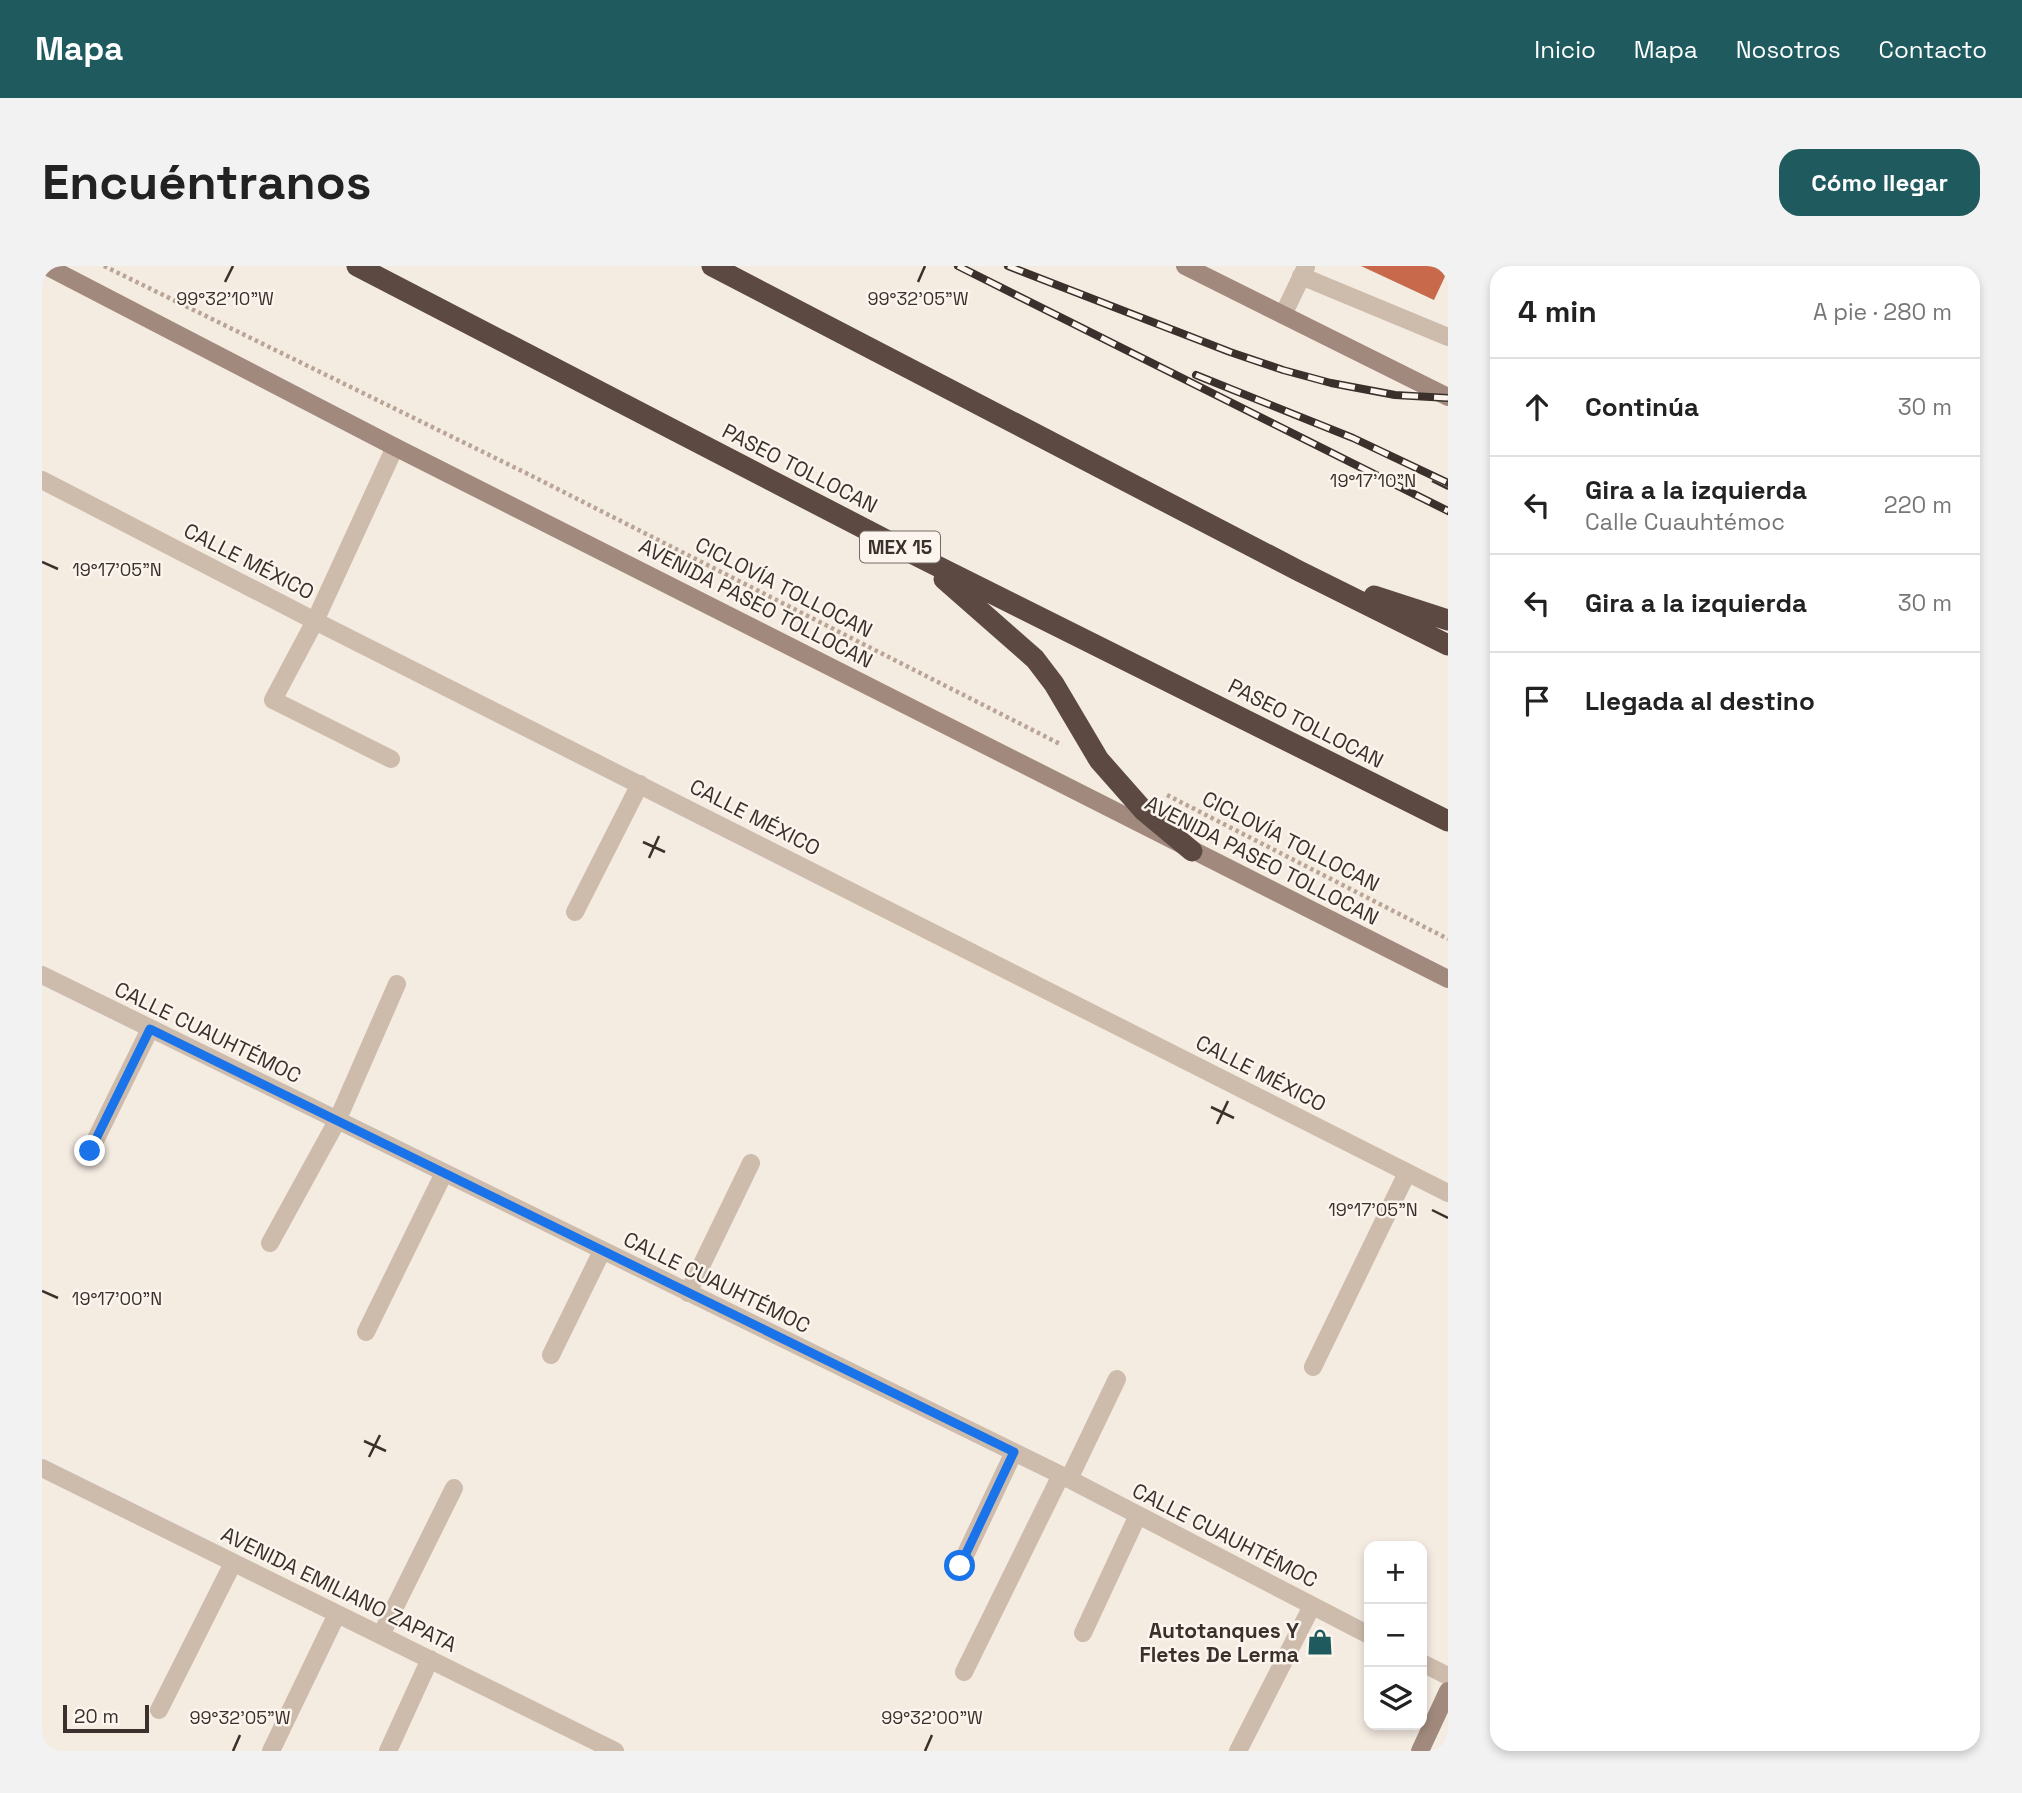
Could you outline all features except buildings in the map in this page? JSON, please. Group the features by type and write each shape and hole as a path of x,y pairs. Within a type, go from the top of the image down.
{"highway":[{"name":"PASEO TOLLOCAN","path":"357,266 919,557 1448,821"},
{"path":"712,266 1448,645"},
{"path":"919,557 1035,659 1054,684 1098,760 1144,811 1192,851"},
{"path":"1299,570 1448,620"}],"main road":[{"name":"AVENIDA PASEO TOLLOCAN","path":"46,266 395,447 1448,979"},
{"path":"1185,266 1448,397"},
{"path":"1420,1751 1448,1690"}],"street":[{"path":"1283,314 1304,271 1448,337"},
{"path":"391,759 273,701 315,621 395,447"},
{"name":"CALLE MÉXICO","path":"42,480 315,621 1448,1193"},
{"path":"575,912 640,784"},
{"name":"CALLE CUAUHTÉMOC","path":"42,975 1065,1477 1364,1632"},
{"path":"270,1243 337,1121 397,984"},
{"path":"90,1151 150,1029"},
{"path":"688,1293 751,1163"},
{"path":"366,1332 444,1173"},
{"path":"1313,1367 1407,1173"},
{"path":"551,1355 602,1251"},
{"path":"964,1672 1117,1379"},
{"path":"960,1566 1014,1452"},
{"name":"AVENIDA EMILIANO ZAPATA","path":"42,1468 615,1751"},
{"path":"381,1635 454,1488"},
{"path":"1083,1633 1138,1515"},
{"path":"159,1710 233,1563"},
{"path":"1238,1751 1312,1606"},
{"path":"271,1751 338,1614"},
{"path":"388,1751 430,1659"},
{"path":"1427,1666 1448,1676"}],"path":[{"name":"CICLOVÍA TOLLOCAN","path":"104,266 534,477 1055,742 1098,760"},
{"name":"CICLOVÍA TOLLOCAN","path":"1159,791 1448,939"}],"railway":[{"path":"958,266 1448,511"},
{"path":"1008,266 1283,370 1331,383 1395,395 1448,398"},
{"path":"1196,375 1353,438 1448,483"}],"place":[{"name":"Autotanques Y Fletes De Lerma","path":"1320,1642"}],"route":[{"path":"90,1151 150,1029 1014,1452 960,1566"}]}
